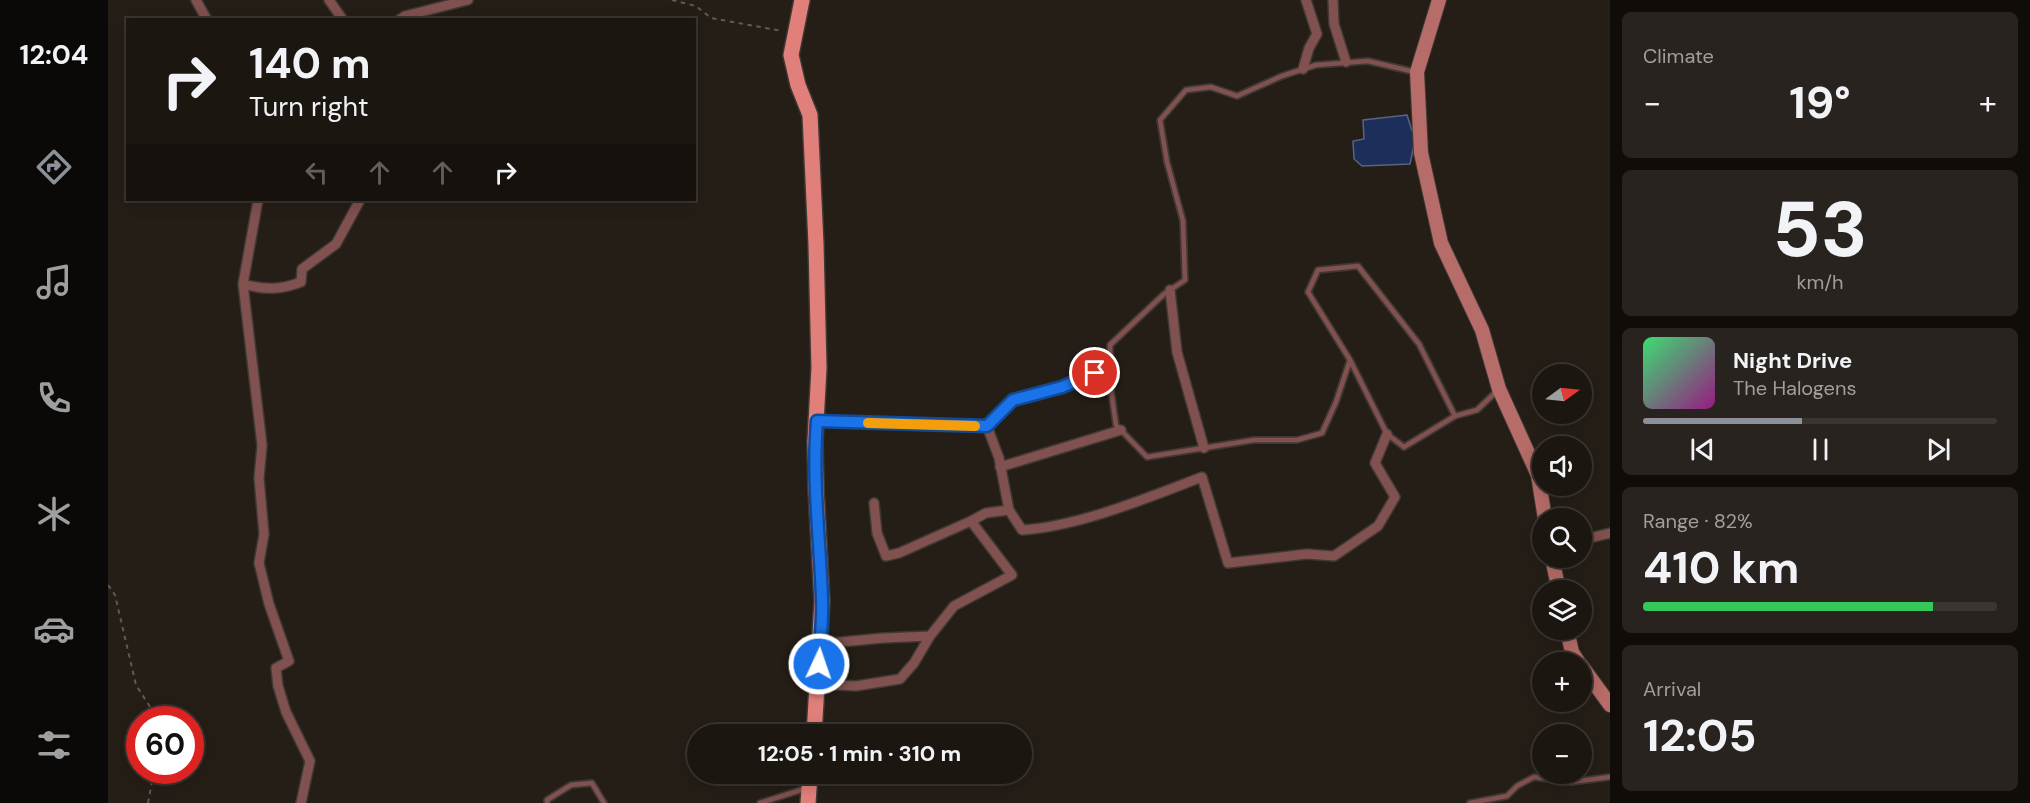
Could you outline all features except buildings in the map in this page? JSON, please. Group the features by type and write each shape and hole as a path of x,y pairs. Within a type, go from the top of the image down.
{"main road":[{"path":"802,0 791,55 798,85 810,115 819,368 815,441 816,489 822,601 815,724"},
{"path":"1438,0 1417,72 1421,153 1442,243 1482,330 1499,389 1538,475 1543,508"},
{"path":"1592,680 1610,705"},
{"path":"808,803 810,784"}],"street":[{"path":"196,0 206,18"},
{"path":"329,0 342,18"},
{"path":"402,18 468,0"},
{"path":"1303,69 1309,48 1317,34 1306,0"},
{"path":"1333,0 1334,24 1346,62"},
{"path":"258,201 243,284 262,445 260,478 264,534 259,562 269,604 289,661 276,668 278,686 286,712 310,761 301,803"},
{"path":"243,284 263,289 286,288 301,282 302,269 336,244 359,201"},
{"path":"1170,290 1178,351 1204,448"},
{"path":"817,421 987,426 1013,400 1062,387 1110,366"},
{"path":"987,426 1000,467 1009,510 1022,530 1049,528 1110,510 1202,477 1228,564 1307,554 1334,556 1378,526 1395,497 1374,463 1387,434"},
{"path":"1000,467 1121,430"},
{"path":"874,503 877,533 886,556 898,553 986,513 1009,510"},
{"path":"818,684 856,686 900,679 954,606 1012,574 971,521"},
{"path":"1592,537 1610,533"},
{"path":"820,644 930,636"}],"lane":[{"path":"1350,360 1336,402 1322,433 1297,440 1254,440 1147,457 1116,425 1111,390 1110,345 1170,290 1185,280 1183,221 1167,162 1160,120 1186,90 1211,87 1237,96 1316,64 1368,61 1417,72"},
{"path":"1455,416 1419,344 1358,266 1318,270 1308,292 1350,360 1387,434 1404,447 1455,416 1477,410 1499,389"},
{"path":"1470,803 1507,796 1517,786 1534,777 1571,782 1610,777"},
{"path":"547,803 547,800 571,785 592,783 604,803"},
{"path":"760,803 803,784"}],"path":[{"path":"672,0 696,6 711,18 794,33"},
{"path":"108,585 115,595 136,685 150,706"},
{"path":"148,803 152,784"}],"water":[{"path":"1407,115 1415,140 1410,164 1362,166 1354,159 1353,141 1364,139 1363,120"}],"slow traffic":[{"path":"868,423 975,426"}],"route":[{"path":"819,664 822,601 816,489 817,421 987,426 1013,400 1062,387 1095,373"}]}
